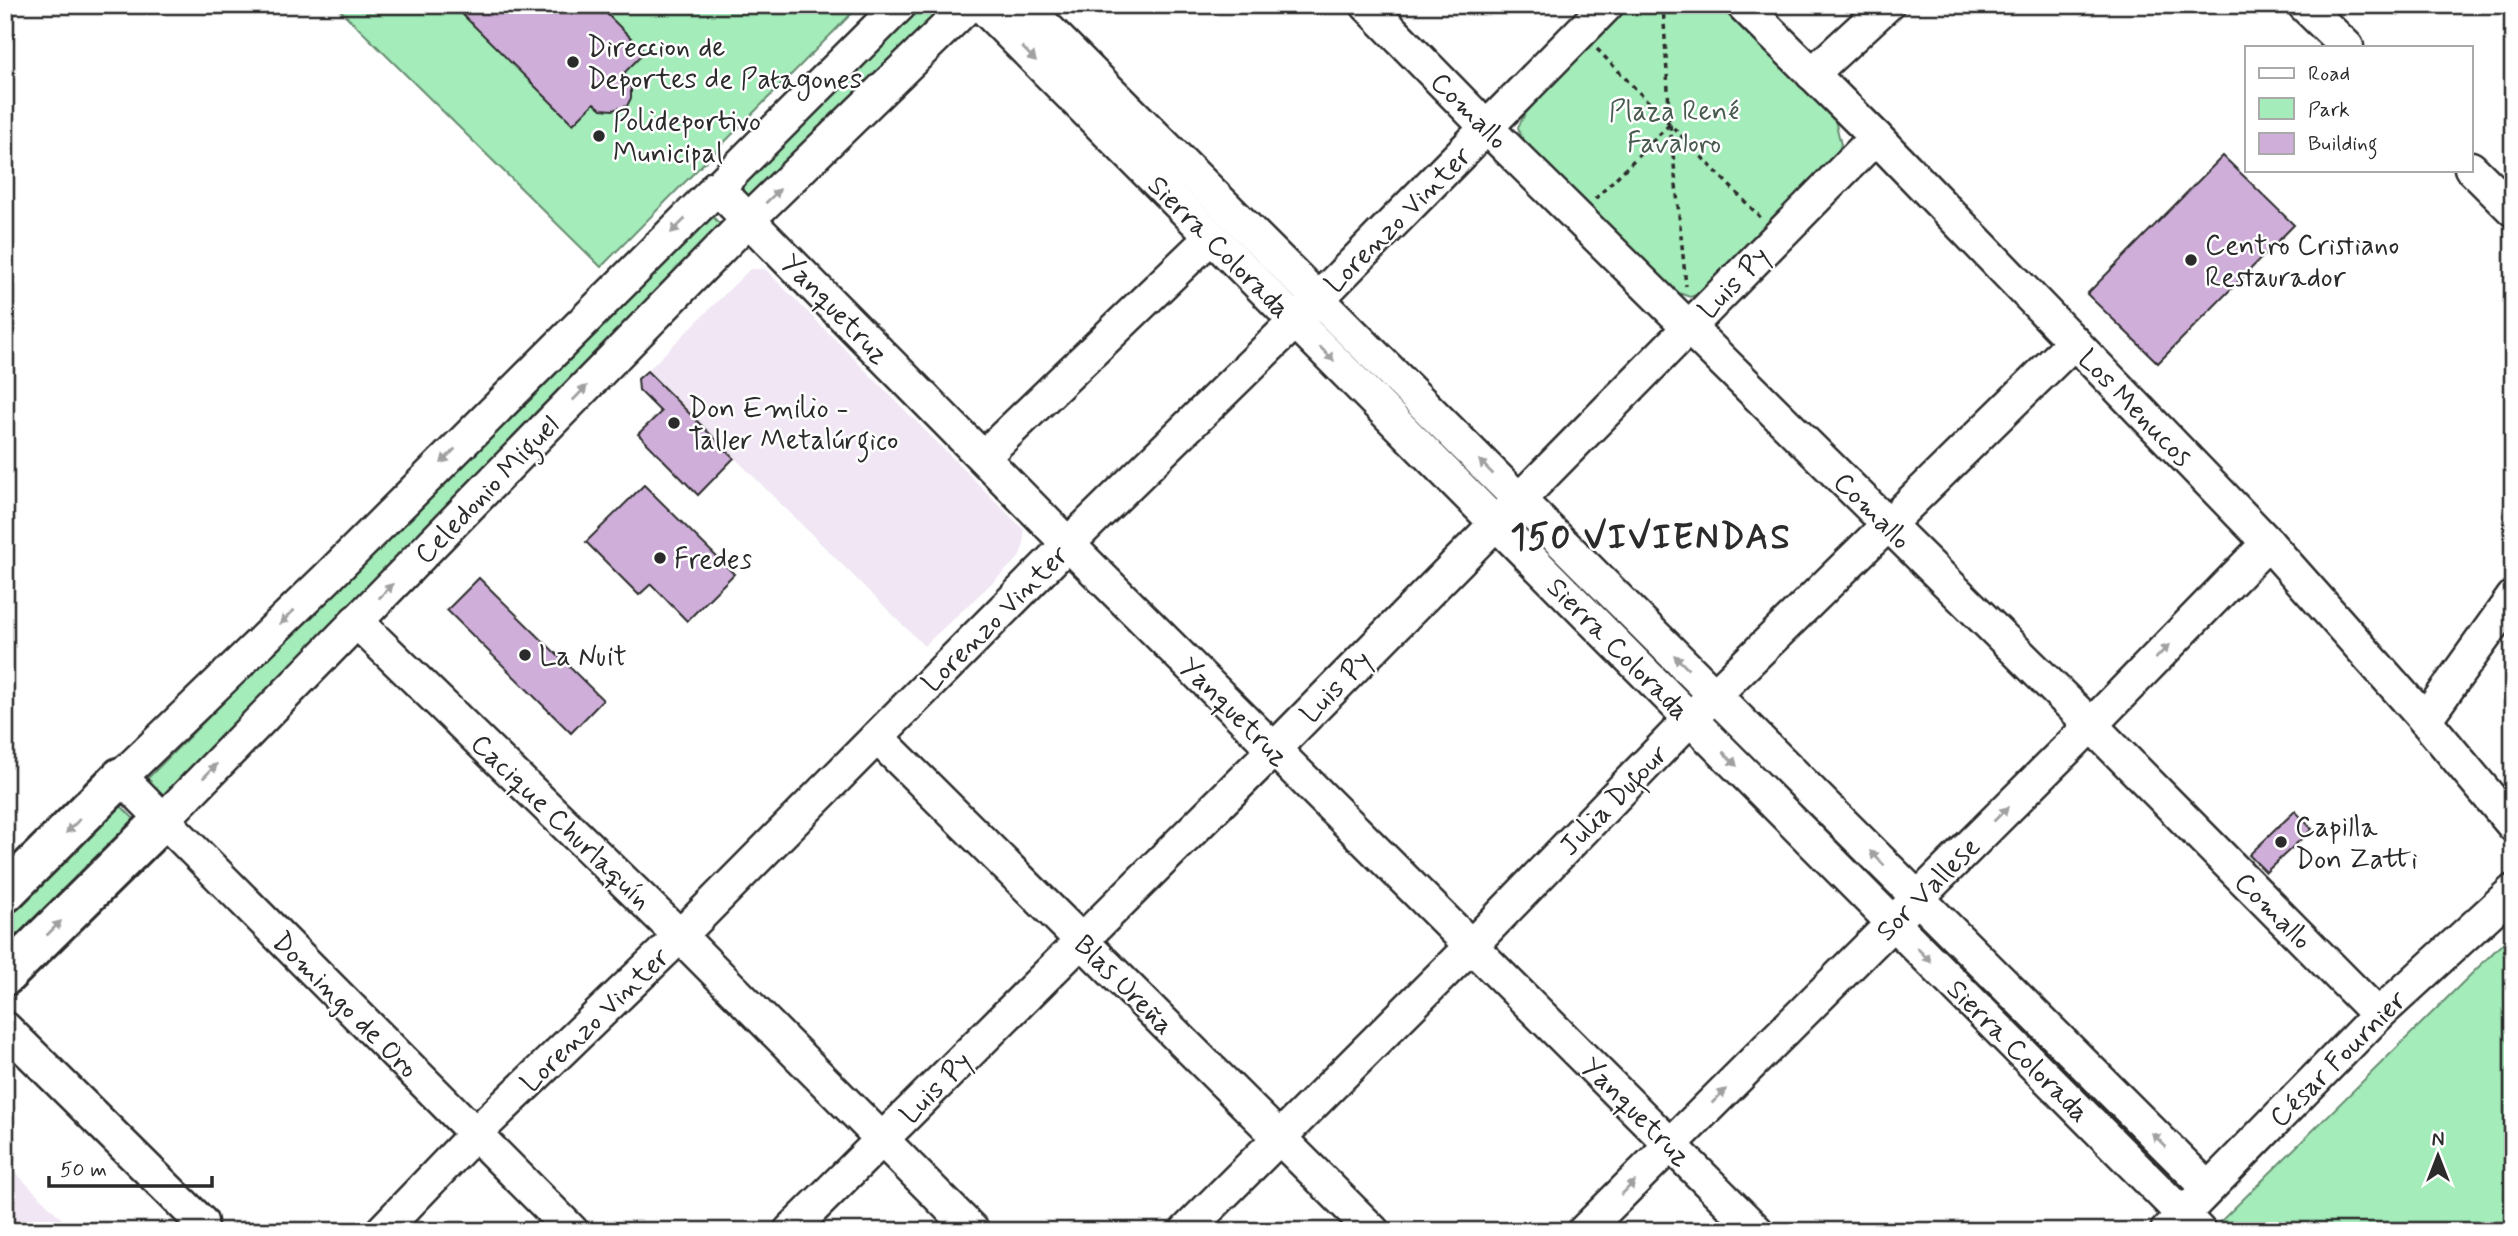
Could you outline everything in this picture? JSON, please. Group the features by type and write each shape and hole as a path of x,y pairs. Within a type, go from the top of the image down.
{"main road":[{"name":"Celedonio Miguel","path":"5,893 121,778"},
{"name":"Celedonio Miguel","path":"5,976 163,820"}],"street":[{"name":"Celedonio Miguel","path":"121,778 326,579 900,5"},
{"name":"Celedonio Miguel","path":"163,820 749,219 969,5"},
{"name":"Sierra Colorada","path":"981,5 1893,923 2183,1225"},
{"name":"Sierra Colorada","path":"1024,5 2208,1188"},
{"name":"Comallo","path":"1367,5 1887,525 2091,724 2378,1015"},
{"name":"Lorenzo Vinter","path":"382,1231 475,1134 680,936 1068,544 1318,299 1606,5"},
{"name":"Los Menucos","path":"1743,5 1876,137 2268,544 2425,719 2513,825"},
{"path":"1812,74 1887,5"},
{"path":"2304,5 2346,46"},
{"name":"Luis Py","path":"790,1231 1274,749 1876,137"},
{"path":"2472,170 2513,210"},
{"name":"Yanquetruz","path":"716,187 1068,544 1757,1231"},
{"path":"982,457 1211,237"},
{"name":"Julia Dufour","path":"1186,1231 1471,946 1690,719 2074,342"},
{"path":"482,422 516,458"},
{"name":"Sor Vallese","path":"1584,1231 2268,544"},
{"path":"2425,719 2513,597"},
{"name":"Cacique Churlaquín","path":"356,621 680,936 973,1231"},
{"name":"Blas Ureña","path":"877,737 1373,1231"},
{"name":"Domingo de Oro","path":"121,778 572,1231"},
{"name":"César Fournier","path":"2183,1225 2208,1188 2378,1015 2513,891"},
{"path":"5,1028 201,1222"}],"path":[{"path":"1663,5 1670,124 1689,327"},
{"path":"1581,32 1778,237"},
{"path":"1578,216 1670,124"}],"shaded area":[{"path":"750,269 765,269 1024,530 1024,544 1019,558 924,646 647,371"},
{"path":"5,1162 74,1231 5,1231"}],"green space":[{"name":"Polideportivo Municipal","path":"335,5 860,5 601,267"},
{"path":"922,5 939,5 947,14 752,209 735,193"},
{"name":"Plaza René Favaloro","path":"1623,5 1721,5 1835,120 1841,145 1830,168 1709,291 1690,297 1670,290 1524,145 1518,127 1525,114"},
{"path":"710,214 728,232 164,798 146,780"},
{"path":"1528,522 1699,696 1691,704 1520,530"},
{"path":"1723,718 1898,894 1890,902 1715,726"},
{"path":"119,804 138,823 5,956 5,918"},
{"path":"1923,920 2194,1192 2185,1201 1914,929"},
{"path":"2513,933 2513,1231 2219,1231 2215,1227"}],"building":[{"name":"Direccion de Deportes de Patagones","path":"453,5 598,5 645,52 624,73 631,89 627,106 613,110 601,109 594,103 573,124"},
{"name":"Centro Cristiano Restaurador","path":"2223,156 2294,225 2158,363 2087,294"},
{"name":"Don Emilio - Taller Metalúrgico","path":"647,371 734,458 698,495 638,434 661,412 639,390 638,379"},
{"name":"Fredes","path":"644,485 734,574 687,621 651,584 639,595 586,542"},
{"name":"La Nuit","path":"479,578 603,700 571,733 447,610"},
{"name":"Capilla Don Zatti","path":"2295,811 2312,829 2266,872 2249,855"}],"place":[{"name":"Direccion de Deportes de Patagones","path":"573,62"},
{"name":"Polideportivo Municipal","path":"599,136"},
{"name":"Centro Cristiano Restaurador","path":"2191,260"},
{"name":"Don Emilio - Taller Metalúrgico","path":"674,423"},
{"name":"Fredes","path":"660,558"},
{"name":"La Nuit","path":"525,655"},
{"name":"Capilla Don Zatti","path":"2281,842"}],"district":[{"name":"150 VIVIENDAS","path":"1651,536"}]}
